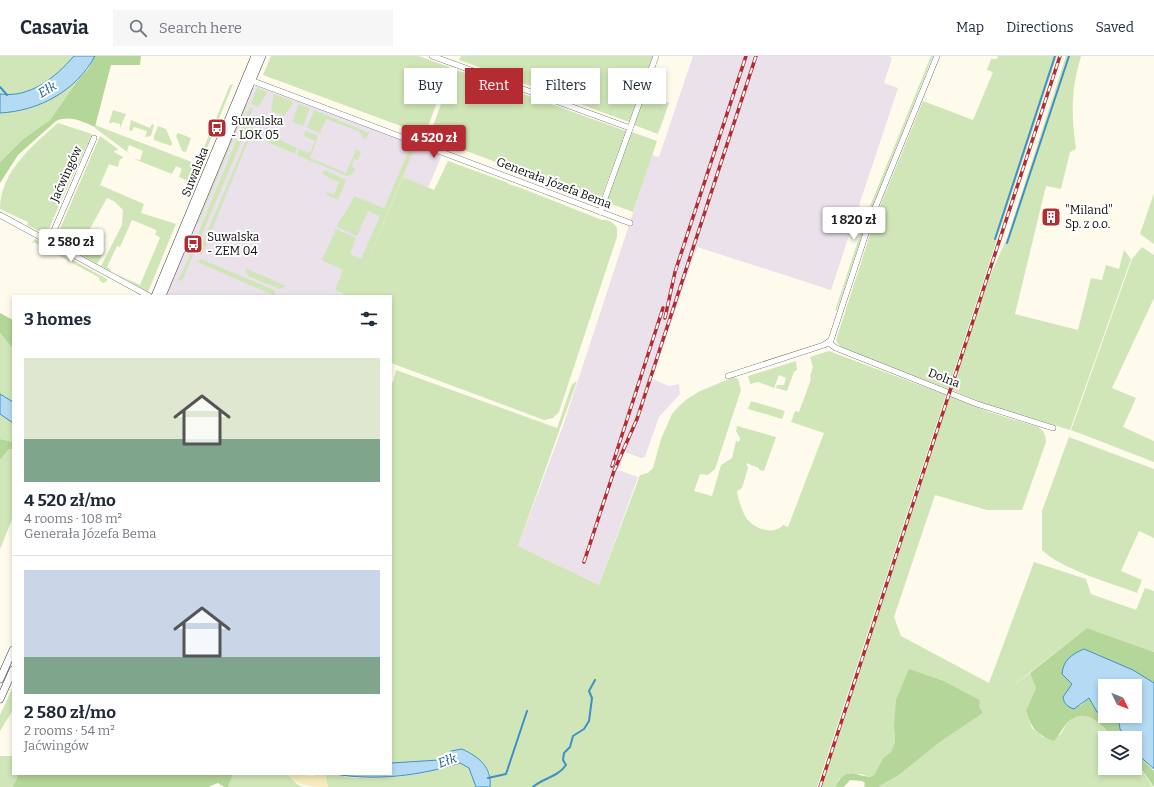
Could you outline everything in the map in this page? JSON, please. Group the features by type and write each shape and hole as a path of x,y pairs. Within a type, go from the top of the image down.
{"street":[{"name":"Suwalska","path":"162,295 249,79 255,56"},
{"name":"Suwalska","path":"155,295 249,79 262,56"},
{"path":"432,56 630,128"},
{"path":"600,212 656,56"},
{"path":"728,376 829,343 871,218 937,56"},
{"name":"Generała Józefa Bema","path":"249,79 630,223"},
{"name":"Jaćwingów","path":"49,242 94,138"},
{"path":"0,215 148,295"},
{"name":"Dolna","path":"829,343 836,348 977,404 1053,428"},
{"path":"0,679 12,652"},
{"path":"0,699 12,672"}],"shaded area":[{"path":"693,56 889,56 892,58 884,83 898,88 831,290 697,247 652,379 669,386 679,384 680,394 659,417 645,457 641,458 625,452 618,470 638,477 599,585 518,546 564,423 652,155 659,157"},
{"path":"256,86 439,154 441,157 428,188 403,177 352,295 166,295 251,90"}],"green space":[{"path":"0,56 74,56 59,72 32,90 22,93 0,94"},
{"path":"95,56 141,56 140,65 111,65 95,127 71,119 61,119 56,121 18,155 0,183 0,162 22,140 50,120 78,80 88,69"},
{"path":"271,56 419,56 449,67 404,68 404,104 436,104 425,135 263,75"},
{"path":"461,56 653,56 649,68 608,68 608,104 636,104 629,122 580,104 600,104 600,68 531,68 531,86 523,83 523,68 481,68 459,60"},
{"path":"931,56 933,56 868,217 837,310 835,311 866,216"},
{"path":"998,56 1057,56 948,389 842,348 836,340 876,216 923,101 973,120 993,72 987,70 991,59 997,59"},
{"path":"1066,56 1081,56 1075,80 1073,102 1073,124 1076,149 1070,152 1061,189 1046,186 1015,314 1078,330 1091,278 1102,280 1106,265 1119,269 1124,250 1131,259 1070,430 985,404 952,390 987,283 1008,235"},
{"path":"457,70 465,73 465,104 523,104 523,94 531,97 531,104 551,104 626,131 600,201 429,137 441,104 457,104"},
{"path":"78,80 50,120 22,140 0,162 0,113 23,110 42,104"},
{"path":"233,84 193,183 179,177 182,169 176,166 172,174 134,159 140,160 143,151 129,145 127,151 130,154 95,128 95,125 197,164 230,85"},
{"path":"257,88 268,92 258,107 251,104"},
{"path":"274,94 294,102 284,116 271,111"},
{"path":"669,103 658,134 634,125 642,104"},
{"path":"246,104 247,106 198,224 197,223"},
{"path":"299,104 310,108 303,126 292,122"},
{"path":"250,107 253,108 246,125 254,128 251,135 245,133 182,281 178,280 198,240 199,231"},
{"path":"113,110 126,114 120,128 120,124 112,122 111,124 109,123"},
{"path":"314,110 369,133 366,139 363,138 360,132 326,119 320,133 307,128"},
{"path":"131,120 150,128 152,124 154,125 151,136 145,137 147,131 134,127 132,131 129,130"},
{"path":"58,123 92,134 49,228 44,230 45,234 27,225 28,222 0,209 1,196 12,171 20,160"},
{"path":"158,126 166,129 172,143 171,146 154,140"},
{"path":"306,131 318,136 310,158 346,173 356,150 361,152 358,160 354,159 352,166 355,169 352,174 347,176 297,155 299,149 310,153 315,141 304,136"},
{"path":"632,132 657,141 633,212 606,202"},
{"path":"178,133 191,138 186,152 182,151 176,136"},
{"path":"265,133 297,148 295,154 267,142 265,139"},
{"path":"100,136 118,149 114,152 123,157 120,159 118,167 109,164 100,185 144,204 141,213 176,224 148,292 117,274 140,285 160,238 155,234 157,231 154,229 132,220 120,247 117,246 107,267 111,270 110,271 101,266 122,225 123,210 115,202 107,198 77,252 63,246 56,238"},
{"path":"249,139 201,256 200,249 245,143"},
{"path":"409,150 413,152 359,281 403,177 434,190 448,161 613,223 617,228 617,237 559,412 553,418 544,420 392,363 392,295 342,295 343,293 335,290 343,270 322,260 336,229 356,238 350,254 361,259 380,216 368,211 357,236 337,227 354,196 384,208"},
{"path":"325,170 346,180 338,200 326,194 327,192 334,195 339,182 322,174"},
{"path":"1154,193 1154,244 1140,234"},
{"path":"35,239 107,279 107,281 103,283 99,280 100,278 34,242 31,244"},
{"path":"87,242 103,250 104,253 97,264 81,255"},
{"path":"1142,247 1154,255 1154,298 1112,388 1136,398 1123,427 1154,441 1154,462 1071,430 1132,259"},
{"path":"201,259 274,290 275,295 273,295 197,262"},
{"path":"245,268 286,286 280,289 248,276"},
{"path":"0,313 12,319 12,348 0,333"},
{"path":"0,333 12,348 12,401 0,394"},
{"path":"829,351 946,395 817,787 490,787 490,773 485,765 472,754 462,749 451,751 439,760 392,763 392,382 396,370 557,428 572,384 577,381 518,546 599,585 640,475 648,473 653,468 661,439 672,414 687,399 700,391 734,377 738,379 741,390 715,469 708,475 700,474 694,491 712,496 721,465 732,458 736,441 739,442 740,438 736,431 737,426 776,437 764,471 746,463 748,468 742,488 737,491 744,514 748,520 756,526 766,530 775,530 783,525 788,527 824,433 791,422 795,411 799,412 811,379 810,376 813,367 810,357"},
{"path":"796,361 797,370 794,372 787,391 776,388 777,385 784,385 786,378 779,375 774,388 758,382 750,384 748,376"},
{"path":"950,396 989,412 1038,427 1045,435 1046,442 1022,510 987,510 935,495 894,617 901,636 989,683 1034,562 1086,579 1091,594 1136,610 1145,588 1154,591 1154,652 1087,628 1010,688 1030,673 1036,688 1026,712 1032,728 1043,737 1060,735 1069,721 1081,715 1087,716 1099,723 1107,731 1098,731 1098,775 1142,775 1142,770 1153,787 878,787 899,775 940,742 983,713 978,707 980,700 946,682 894,727 895,742 891,752 883,758 874,775 870,777 861,774 839,779 835,787 822,787"},
{"path":"751,401 785,411 782,419 748,409"},
{"path":"0,414 12,422 12,442 0,439"},
{"path":"1069,437 1154,469 1154,538 1139,531 1121,571 1142,580 1137,593 1074,569 1050,557 1042,550 1042,511"},
{"path":"0,439 12,442 12,449 9,449 0,460"},
{"path":"9,449 12,449 12,519 0,549 0,460"},
{"path":"1087,628 1154,652 1154,683 1133,670 1084,649 1062,674 1072,684 1063,697 1080,706 1089,698 1098,710 1098,722 1088,717 1075,717 1065,725 1054,741 1043,736 1033,727 1026,711 1036,688 1030,673"},
{"path":"909,669 946,682 980,700 979,707 983,713 940,742 899,775 878,787 864,787 865,783 862,781 850,780 844,787 835,787 842,777 846,775 854,774 870,777 874,775 883,758 891,752 895,742 894,727 896,700"},
{"path":"12,689 12,712 0,731 0,715"},
{"path":"1100,723 1119,723 1122,731 1107,731"},
{"path":"0,756 12,756 12,775 17,775 17,779 12,787 0,787"},
{"path":"1142,759 1154,771 1154,787 1142,770"},
{"path":"460,763 469,768 476,787 328,787 325,775 358,778 384,778 435,770"},
{"path":"17,775 233,775 228,787 224,787 218,783 208,787 12,787 17,779"},
{"path":"233,775 289,775 297,784 303,787 228,787"}],"sand":[{"path":"289,775 325,775 328,787 300,784"}],"water":[{"name":"Ełk","path":"74,56 95,56 78,79 67,89 55,97 29,108 0,113 0,94 22,93 32,90 59,72"},
{"path":"0,394 12,401 12,422 0,414"},
{"path":"1084,649 1133,670 1154,683 1154,769 1142,758 1142,731 1122,731 1119,723 1142,723 1142,679 1098,679 1098,712 1089,698 1074,709 1065,703 1063,697 1072,684 1062,674 1066,661"},
{"name":"Ełk","path":"462,749 479,759 487,768 490,787 476,787 469,768 460,763 429,771 397,776 366,777 342,775 392,775 392,763 439,760 451,751"}],"waterway":[{"path":"995,239 1055,56"},
{"path":"1007,243 1069,56"},
{"path":"0,87 7,95"},
{"path":"533,787 541,781 555,775 566,765 563,760 564,753 570,747 573,736 584,729 589,721 592,698 589,691 595,680"},
{"path":"488,778 506,774 527,711"}],"railway":[{"path":"665,318 675,272 746,56"},
{"path":"584,562 614,471 637,419 756,56"},
{"path":"820,787 1060,56"},
{"path":"612,466 663,308"}],"place":[{"name":"Suwalska - LOK 05","path":"217,128"},
{"name":"\"Miland\" Sp. z o.o.","path":"1051,217"},
{"name":"Suwalska - ZEM 04","path":"193,244"}]}
